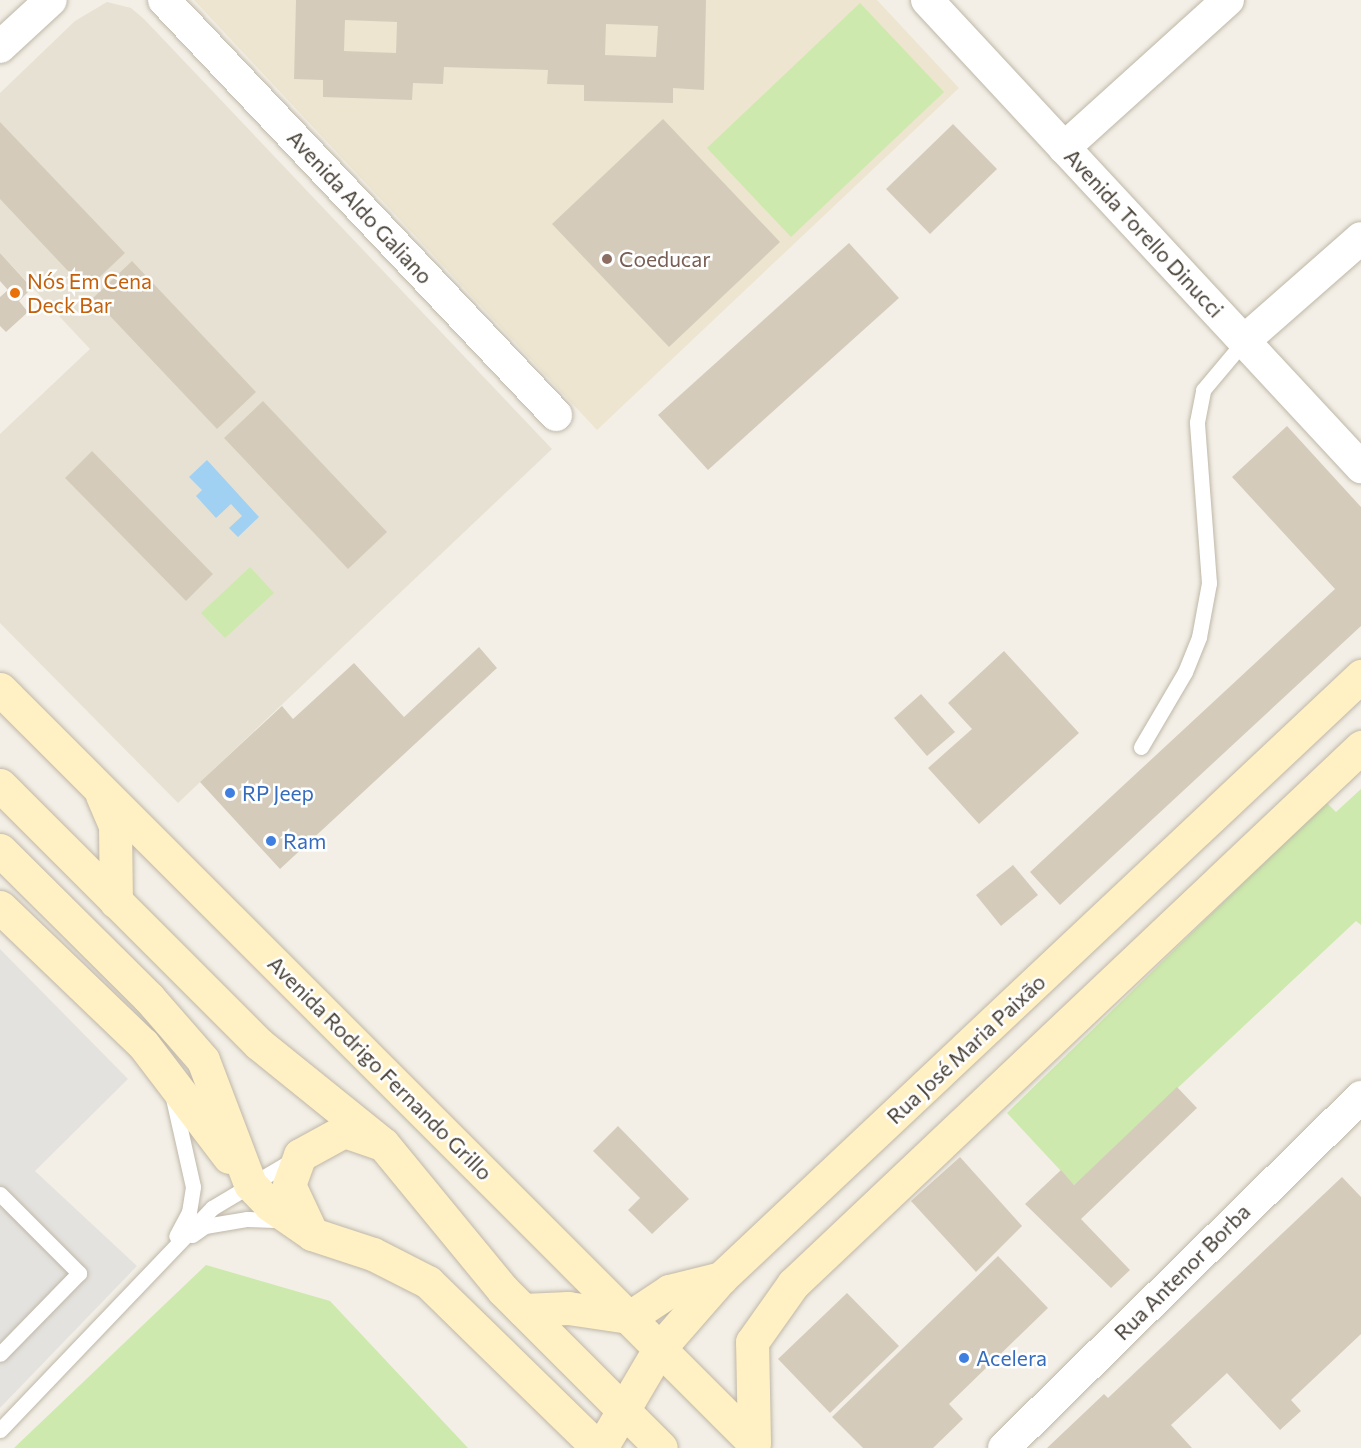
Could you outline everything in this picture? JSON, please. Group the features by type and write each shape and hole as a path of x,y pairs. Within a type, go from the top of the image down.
{"street":[{"path":"0,47 51,0"},
{"name":"Avenida Aldo Galiano","path":"164,0 556,415"},
{"name":"Avenida Torello Dinucci","path":"927,0 1361,467"},
{"path":"1064,148 1228,0"},
{"path":"1245,340 1361,238"},
{"name":"Rua José Maria Paixão","path":"600,1448 621,1409 659,1349 721,1278 1361,675"},
{"name":"Avenida Rodrigo Fernando Grillo","path":"0,689 757,1446"},
{"path":"757,1446 752,1342 773,1307 1176,916 1361,747"},
{"path":"0,785 259,1044 383,1144 456,1238 523,1310 661,1448"},
{"path":"99,789 115,825 116,902"},
{"path":"0,850 149,998 203,1060 250,1184"},
{"path":"0,907 143,1044 168,1081 250,1184 301,1227 373,1254 428,1282 600,1448"},
{"name":"Rua Antenor Borba","path":"1004,1448 1361,1097"},
{"path":"301,1227 289,1185 300,1155 325,1137 344,1131 383,1144"},
{"path":"523,1310 568,1308 630,1317 669,1291 721,1278"}],"lane":[{"path":"1141,747 1199,637 1209,584 1197,422 1203,390 1245,340"},
{"path":"168,1081 193,1186 189,1212 169,1250"},
{"path":"0,1430 169,1250 212,1208 300,1155"},
{"path":"0,1194 79,1273 0,1354"},
{"path":"169,1250 205,1226 247,1219 301,1227"}],"shaded area":[{"name":"Coeducar","path":"194,0 877,0 959,88 597,430"},
{"path":"107,2 131,8 144,19 552,449 178,803 0,623 0,434 90,349 0,253 0,93 75,21"},
{"path":"0,949 128,1079 35,1171 137,1266 0,1408"}],"green space":[{"path":"860,3 944,92 791,237 707,148"},
{"path":"250,567 274,593 225,638 201,613"},
{"path":"1361,789 1361,925 1356,921 1074,1185 1007,1113 1326,802 1336,812"},
{"path":"206,1265 330,1301 468,1448 14,1448"}],"water":[{"path":"207,460 259,517 238,537 229,528 242,516 231,504 216,518 196,496 202,490 189,477"}],"building":[{"path":"296,0 706,0 704,90 673,88 673,103 584,101 584,85 547,84 548,70 444,67 443,84 413,83 412,100 323,97 323,80 294,79","holes":["345,20 397,22 396,53 344,51","606,24 658,26 656,57 605,55"]},
{"path":"663,119 780,242 669,347 552,224"},
{"path":"0,122 125,253 86,290 0,199"},
{"path":"953,124 997,169 930,234 886,189"},
{"path":"849,243 899,298 708,470 658,415"},
{"name":"Nós Em Cena Deck Bar","path":"0,253 32,288 19,301 28,312 6,332 0,326 0,297 8,290 0,281"},
{"path":"132,261 256,392 217,429 93,298"},
{"path":"263,401 387,532 348,569 224,438"},
{"path":"1287,426 1361,507 1361,626 1060,905 1030,872 1335,589 1232,477"},
{"path":"92,451 213,574 186,601 65,478"},
{"path":"479,647 497,668 280,869 200,782 282,706 293,719 354,663 404,717"},
{"path":"1004,651 1079,733 979,824 928,768 972,729 948,703"},
{"path":"921,694 955,732 927,756 894,718"},
{"path":"1013,865 1038,895 1001,926 976,895"},
{"path":"1177,1087 1197,1108 1081,1219 1130,1270 1111,1288 1025,1204 1061,1170 1074,1185"},
{"path":"618,1126 689,1199 652,1234 628,1210 640,1198 593,1151"},
{"path":"960,1157 1022,1226 976,1272 911,1201"},
{"path":"1342,1177 1361,1197 1361,1334 1291,1400 1301,1411 1280,1430 1227,1373 1171,1425 1192,1448 1047,1448 1104,1394 1108,1398"},
{"path":"998,1256 1048,1308 949,1404 963,1419 933,1448 863,1448 832,1417"},
{"path":"847,1293 899,1346 830,1413 778,1359"}],"place":[{"name":"Coeducar","path":"607,259"},
{"name":"Nós Em Cena Deck Bar","path":"15,293"},
{"name":"RP Jeep","path":"230,793"},
{"name":"Ram","path":"271,841"},
{"name":"Acelera","path":"964,1358"}]}
